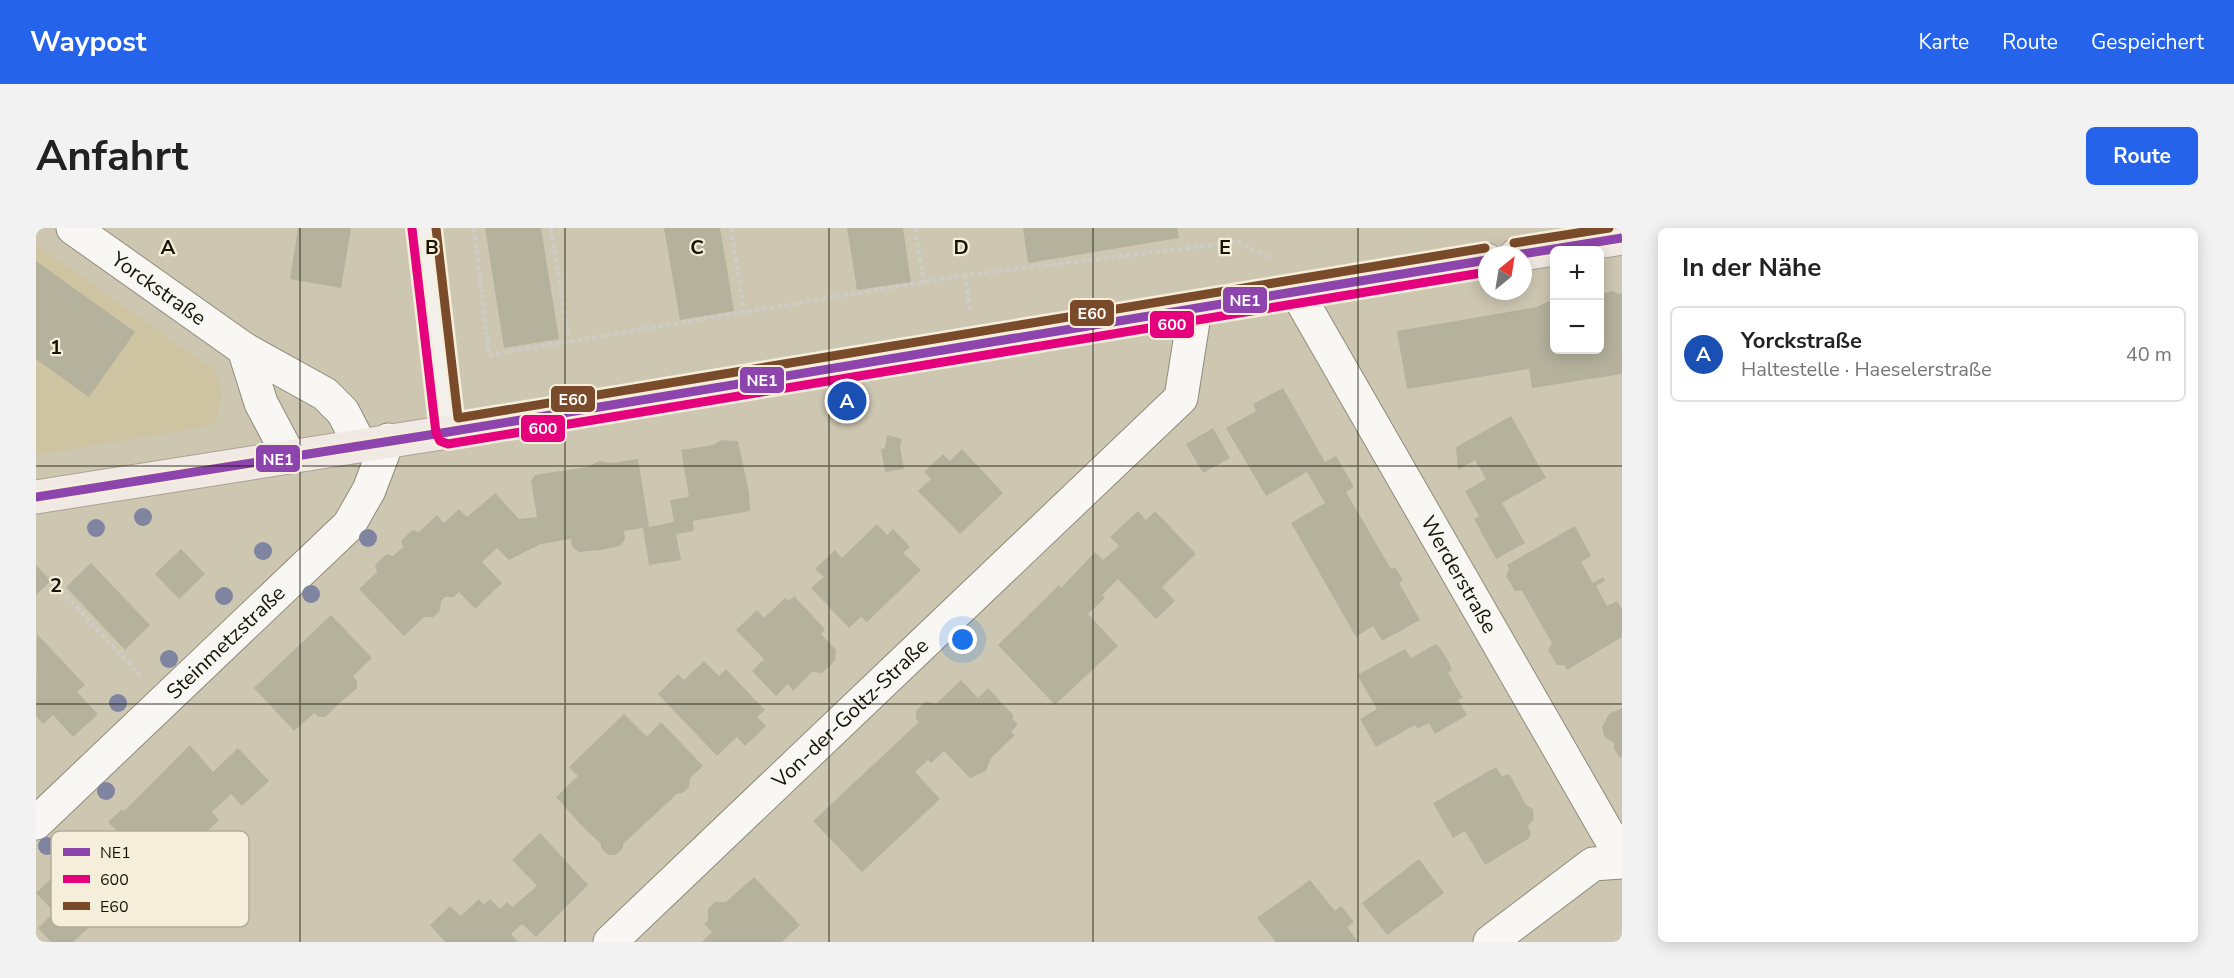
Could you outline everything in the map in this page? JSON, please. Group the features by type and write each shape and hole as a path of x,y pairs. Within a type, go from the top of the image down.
{"main road":[{"path":"424,228 448,432"},
{"path":"1532,252 1622,238"},
{"path":"36,497 448,432 1478,261"}],"street":[{"name":"Yorckstraße","path":"73,228 244,349 325,394 374,442"},
{"name":"Werderstraße","path":"1296,291 1622,860"},
{"name":"Von-der-Goltz-Straße","path":"610,942 1181,398 1195,309"},
{"path":"244,349 261,403 289,456"},
{"name":"Steinmetzstraße","path":"36,823 350,525 369,490 374,442"},
{"path":"1491,942 1593,864 1622,860"}],"path":[{"path":"474,228 489,355 965,275 1238,242"},
{"path":"551,228 569,342"},
{"path":"731,228 744,312"},
{"path":"915,228 924,283"},
{"path":"61,590 163,701"}],"shaded area":[{"path":"36,244 214,370 223,392 216,420 210,426 36,455"}],"building":[{"path":"298,228 351,228 341,288 290,279"},
{"path":"485,228 541,228 559,339 504,348"},
{"path":"664,228 720,228 734,311 680,320"},
{"path":"847,228 903,228 911,282 857,290"},
{"path":"1023,228 1177,228 1179,238 1028,263"},
{"path":"36,261 135,332 89,397 36,359"},
{"path":"1613,291 1618,294 1622,293 1622,374 1532,388 1529,369 1407,389 1397,331 1537,307 1549,301 1550,354 1604,354 1604,293"},
{"path":"1283,388 1325,462 1336,456 1354,487 1346,492 1391,569 1395,567 1403,580 1399,583 1420,620 1382,641 1373,626 1356,637 1291,523 1325,503 1307,472 1266,496 1226,428 1256,411 1253,404"},
{"path":"1511,416 1546,478 1502,503 1525,543 1496,559 1474,519 1479,516 1465,491 1486,479 1475,460 1458,470 1456,447"},
{"path":"1213,428 1230,458 1203,473 1186,444"},
{"path":"887,435 902,439 900,446 904,469 885,472 881,449 885,448"},
{"path":"722,440 738,441 749,492 750,511 693,521 694,531 676,534 681,560 649,565 643,528 624,531 625,539 620,546 601,550 579,552 572,547 571,539 541,544 509,560 497,548 482,562 502,583 475,609 459,592 454,597 445,597 441,601 437,614 433,617 424,617 404,636 359,589 377,572 375,565 387,554 393,556 403,547 401,541 412,530 419,532 437,515 444,523 459,509 467,517 495,493 519,519 537,517 531,481 535,475 587,467 599,461 612,463 638,459 649,527 674,522 670,500 689,497 681,450 713,445"},
{"path":"962,449 1003,493 960,534 918,491 931,479 924,472 943,454 950,461"},
{"path":"1138,511 1146,520 1155,511 1196,554 1162,587 1175,601 1156,619 1118,579 1102,595 1105,598 1088,614 1118,646 1055,705 998,645 1059,585 1061,588 1095,552 1103,560 1119,546 1110,537"},
{"path":"877,524 887,535 893,529 910,547 903,553 921,570 867,622 861,617 849,628 811,588 824,577 815,569 835,550 842,558"},
{"path":"1575,526 1591,556 1581,562 1593,583 1603,577 1605,581 1596,586 1607,606 1617,601 1622,609 1622,637 1567,670 1564,665 1557,665 1548,650 1552,643 1522,591 1515,591 1506,576 1509,569 1507,565"},
{"path":"181,549 205,574 179,599 155,574"},
{"path":"91,563 150,625 125,650 66,587"},
{"path":"36,565 51,581 36,595"},
{"path":"794,596 825,629 821,634 836,650 835,661 822,673 812,672 793,691 788,684 776,696 752,671 764,659 736,630 757,610 764,618 785,598 789,601"},
{"path":"331,615 372,658 353,676 357,681 357,688 325,717 318,717 314,713 294,731 254,688"},
{"path":"37,634 85,685 77,692 98,714 73,737 53,715 43,724 36,716"},
{"path":"1436,644 1449,662 1452,670 1448,673 1463,698 1458,700 1467,715 1435,734 1429,723 1417,729 1415,725 1376,747 1360,719 1377,709 1357,675 1405,649 1411,658"},
{"path":"704,661 719,676 726,669 765,710 757,717 766,726 745,746 737,737 717,756 658,694 678,674 684,680"},
{"path":"961,680 978,698 988,688 1014,716 1012,719 1018,724 1011,732 1015,735 991,758 986,771 970,778 944,751 931,763 928,760 915,772 940,799 862,872 813,821 919,722 916,719 916,711 926,701 936,704"},
{"path":"1622,708 1622,757 1620,758 1614,749 1614,743 1604,737 1602,727 1609,714"},
{"path":"624,714 647,737 661,722 703,766 690,778 689,787 681,794 678,793 623,844 623,848 616,855 608,855 601,848 601,844 556,797 578,776 569,767"},
{"path":"190,745 213,772 238,748 269,781 242,806 231,794 212,812 219,820 208,831 117,831 108,822 122,809 124,811"},
{"path":"1496,767 1502,777 1510,775 1526,805 1533,809 1534,819 1528,826 1531,834 1528,839 1485,865 1465,831 1453,838 1433,803"},
{"path":"540,833 588,885 536,937 522,924 511,934 518,942 445,942 430,925 450,906 461,916 479,899 484,905 490,899 500,909 507,902 512,907 537,886 512,860"},
{"path":"1419,859 1444,893 1387,935 1362,903"},
{"path":"754,877 800,925 782,942 702,942 712,932 704,924 708,920 708,909 715,902 726,902"},
{"path":"51,879 51,909 36,893"},
{"path":"1310,880 1335,911 1341,906 1354,922 1347,927 1358,942 1276,942 1257,918"},
{"path":"51,915 51,927 89,927 73,942 51,942 38,928"}],"transit line":[{"name":"E60","path":"436,228 458,418 1478,249"},
{"name":"E60","path":"1514,243 1609,228"},
{"name":"600","path":"412,229 436,433 440,441 448,444 1478,273"},
{"name":"NE1","path":"1532,252 1622,238"},
{"name":"NE1","path":"36,497 448,432 1478,261"}],"place":[{"name":"Yorckstraße","path":"847,401"}]}
